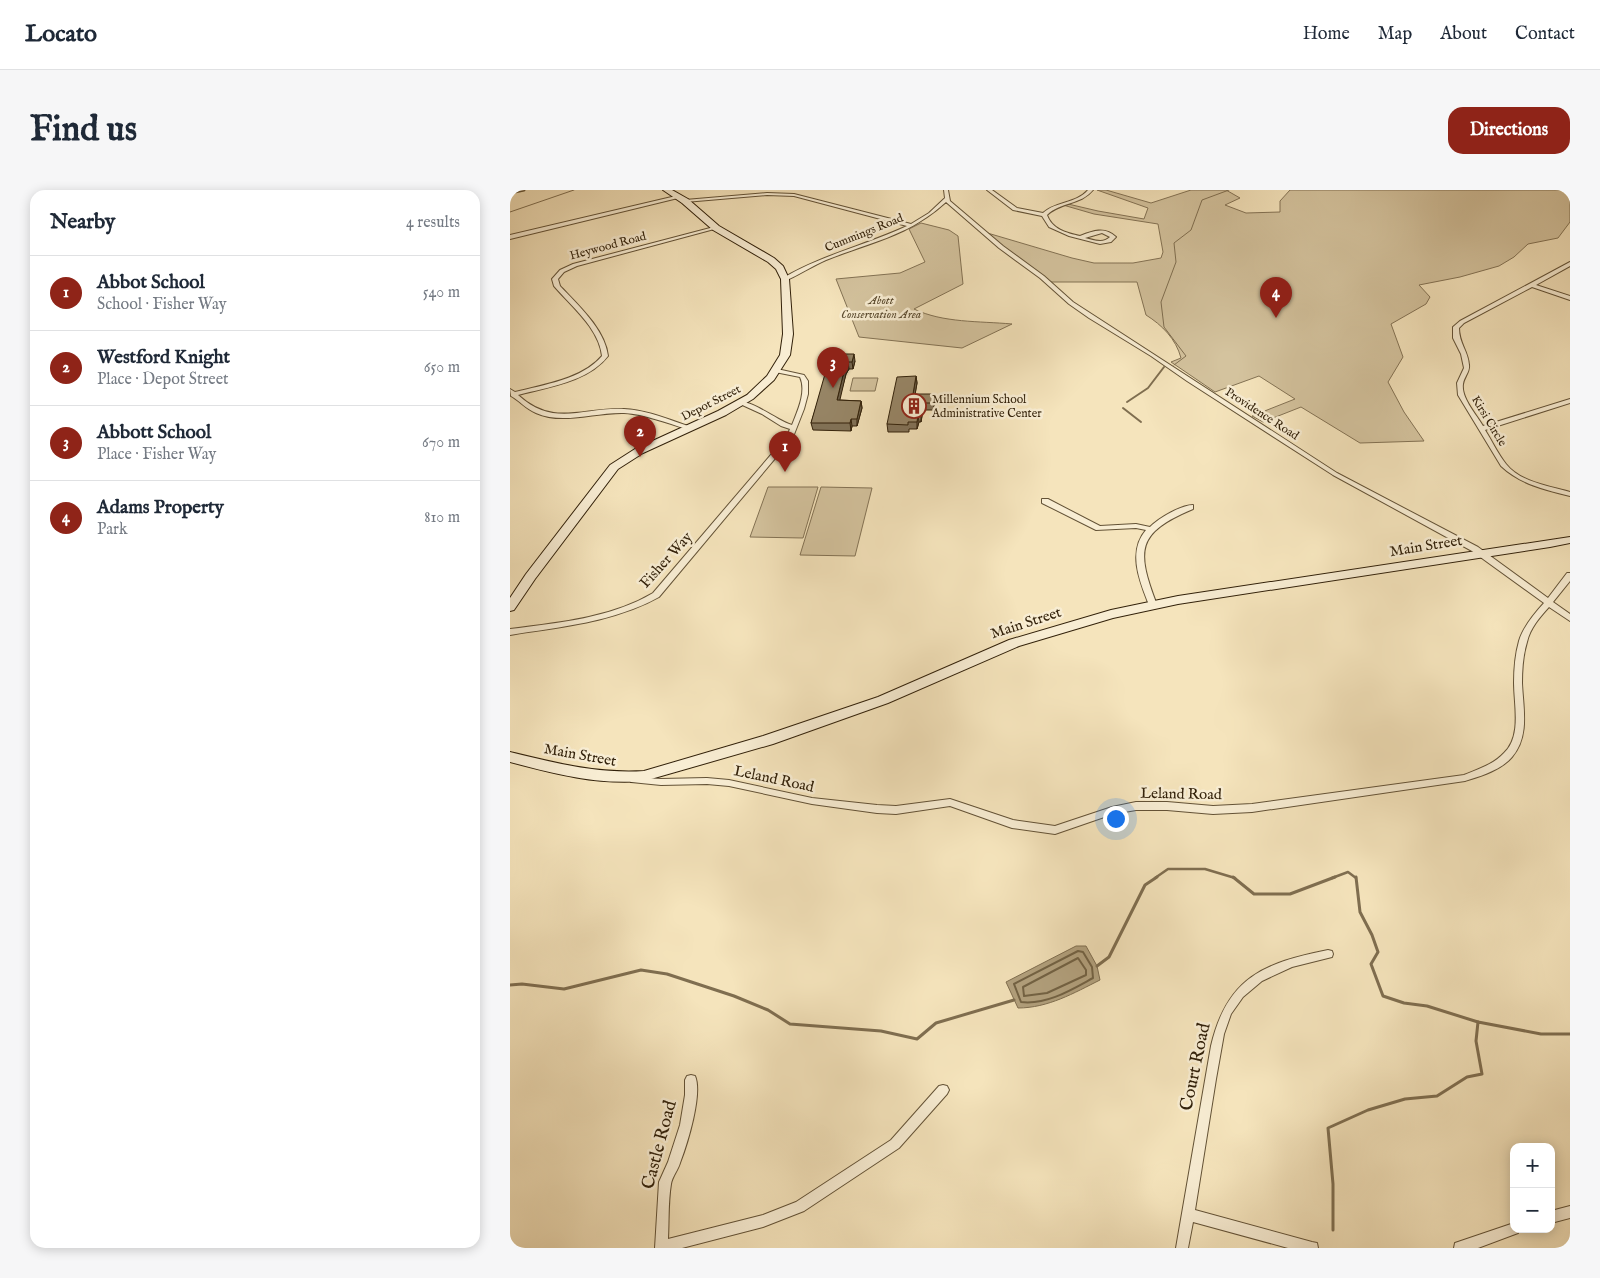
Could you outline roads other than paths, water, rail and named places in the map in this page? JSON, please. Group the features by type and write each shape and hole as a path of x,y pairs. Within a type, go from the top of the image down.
{"main road":[{"path":"667,190 716,228 772,260 780,268 785,279"},
{"name":"Depot Street","path":"510,607 530,576 614,467 638,452 741,403 758,391 777,371 785,355 787,341 785,279"},
{"name":"Main Street","path":"510,757 596,777 626,778 644,776 752,745 883,700 1014,643 1093,619 1153,604 1570,540"}],"street":[{"path":"510,191 521,190"},
{"path":"946,190 947,199"},
{"path":"989,190 1015,209 1044,215 1053,208 1082,199 1090,190"},
{"path":"510,237 681,199 767,194 794,195 910,225"},
{"name":"Cummings Road","path":"785,279 815,263 855,250 910,225 939,207 947,199"},
{"name":"Providence Road","path":"947,199 1001,247 1042,277 1091,318 1153,355 1335,474 1444,530 1482,554 1570,618"},
{"path":"939,207 956,208"},
{"path":"1044,215 1045,220 1052,227 1080,238 1100,242 1111,240 1113,237 1107,232 1099,231 1090,232 1080,238"},
{"name":"Heywood Road","path":"512,393 586,372 596,367 604,358 604,347 591,324 579,308 556,286 555,279 559,273 575,265 716,228"},
{"name":"Kirsi Circle","path":"1570,264 1532,286 1480,311 1456,327 1456,338 1464,354 1466,368 1460,382 1461,395 1503,465 1509,471 1523,478 1570,494"},
{"path":"1532,286 1570,298"},
{"name":"Fisher Way","path":"510,632 556,625 622,610 653,598 786,443 794,428 806,390 806,383 802,376 777,371"},
{"path":"512,393 527,408 546,415 572,416 626,411 689,428"},
{"path":"1481,429 1570,400"},
{"path":"741,403 764,413 783,426 794,428"},
{"path":"1045,501 1099,528 1136,526 1151,529"},
{"path":"1153,604 1143,581 1138,557 1140,547 1145,535 1151,529 1170,516 1190,507"},
{"name":"Leland Road","path":"626,778 661,782 707,781 729,783 812,801 878,809 896,810 950,802 1012,824 1055,830 1112,811 1136,806 1166,806 1213,810 1252,808 1465,778 1492,768 1502,762 1517,746 1519,732 1520,653 1524,638 1570,575"},
{"name":"Court Road","path":"1182,1248 1189,1215 1200,1135 1220,1030 1228,1010 1238,996 1254,980 1275,969 1328,954"},
{"name":"Castle Road","path":"661,1248 665,1182 674,1164 686,1125 691,1095 690,1080"},
{"path":"661,1248 763,1221 800,1207 895,1144 943,1090"},
{"path":"1555,1216 1570,1212"},
{"path":"1189,1215 1312,1248"},
{"path":"1460,1248 1510,1230"}],"water":[{"path":"1076,946 1086,946 1097,966 1100,980 1071,995 1050,1003 1018,1008 1006,982"}],"waterway":[{"path":"510,212 574,190"},
{"path":"1174,365 1186,356 1164,327 1161,302 1176,262 1174,243 1191,230 1202,200 1229,190"},
{"path":"1127,402 1148,388 1164,367"},
{"path":"1123,408 1141,422"},
{"path":"1155,878 1168,869 1205,869 1234,878"},
{"path":"1332,878 1348,872 1356,878"},
{"path":"1097,966 1109,957 1145,885 1157,877"},
{"path":"1234,878 1254,894 1290,894 1335,877"},
{"path":"1356,877 1360,912 1372,935 1378,952 1371,964 1383,996 1404,1003 1427,1006 1478,1022"},
{"path":"510,985 522,984 564,989 641,970 667,974 734,996 768,1010 790,1024 881,1031 917,1039 936,1023 1014,1000"},
{"path":"1333,1230 1333,1184 1328,1128 1368,1110 1405,1099 1437,1096 1467,1077 1482,1074 1476,1041 1478,1022"},
{"path":"1478,1022 1541,1034 1570,1034"}],"place":[{"name":"Adams Property","path":"1276,318"},
{"name":"Abbott School","path":"833,388"},
{"name":"Millennium School Administrative Center","path":"914,406"},
{"name":"Westford Knight","path":"640,457"},
{"name":"Abbot School","path":"785,472"}],"park label":[{"name":"Abott Conservation Area","path":"881,307"}]}
